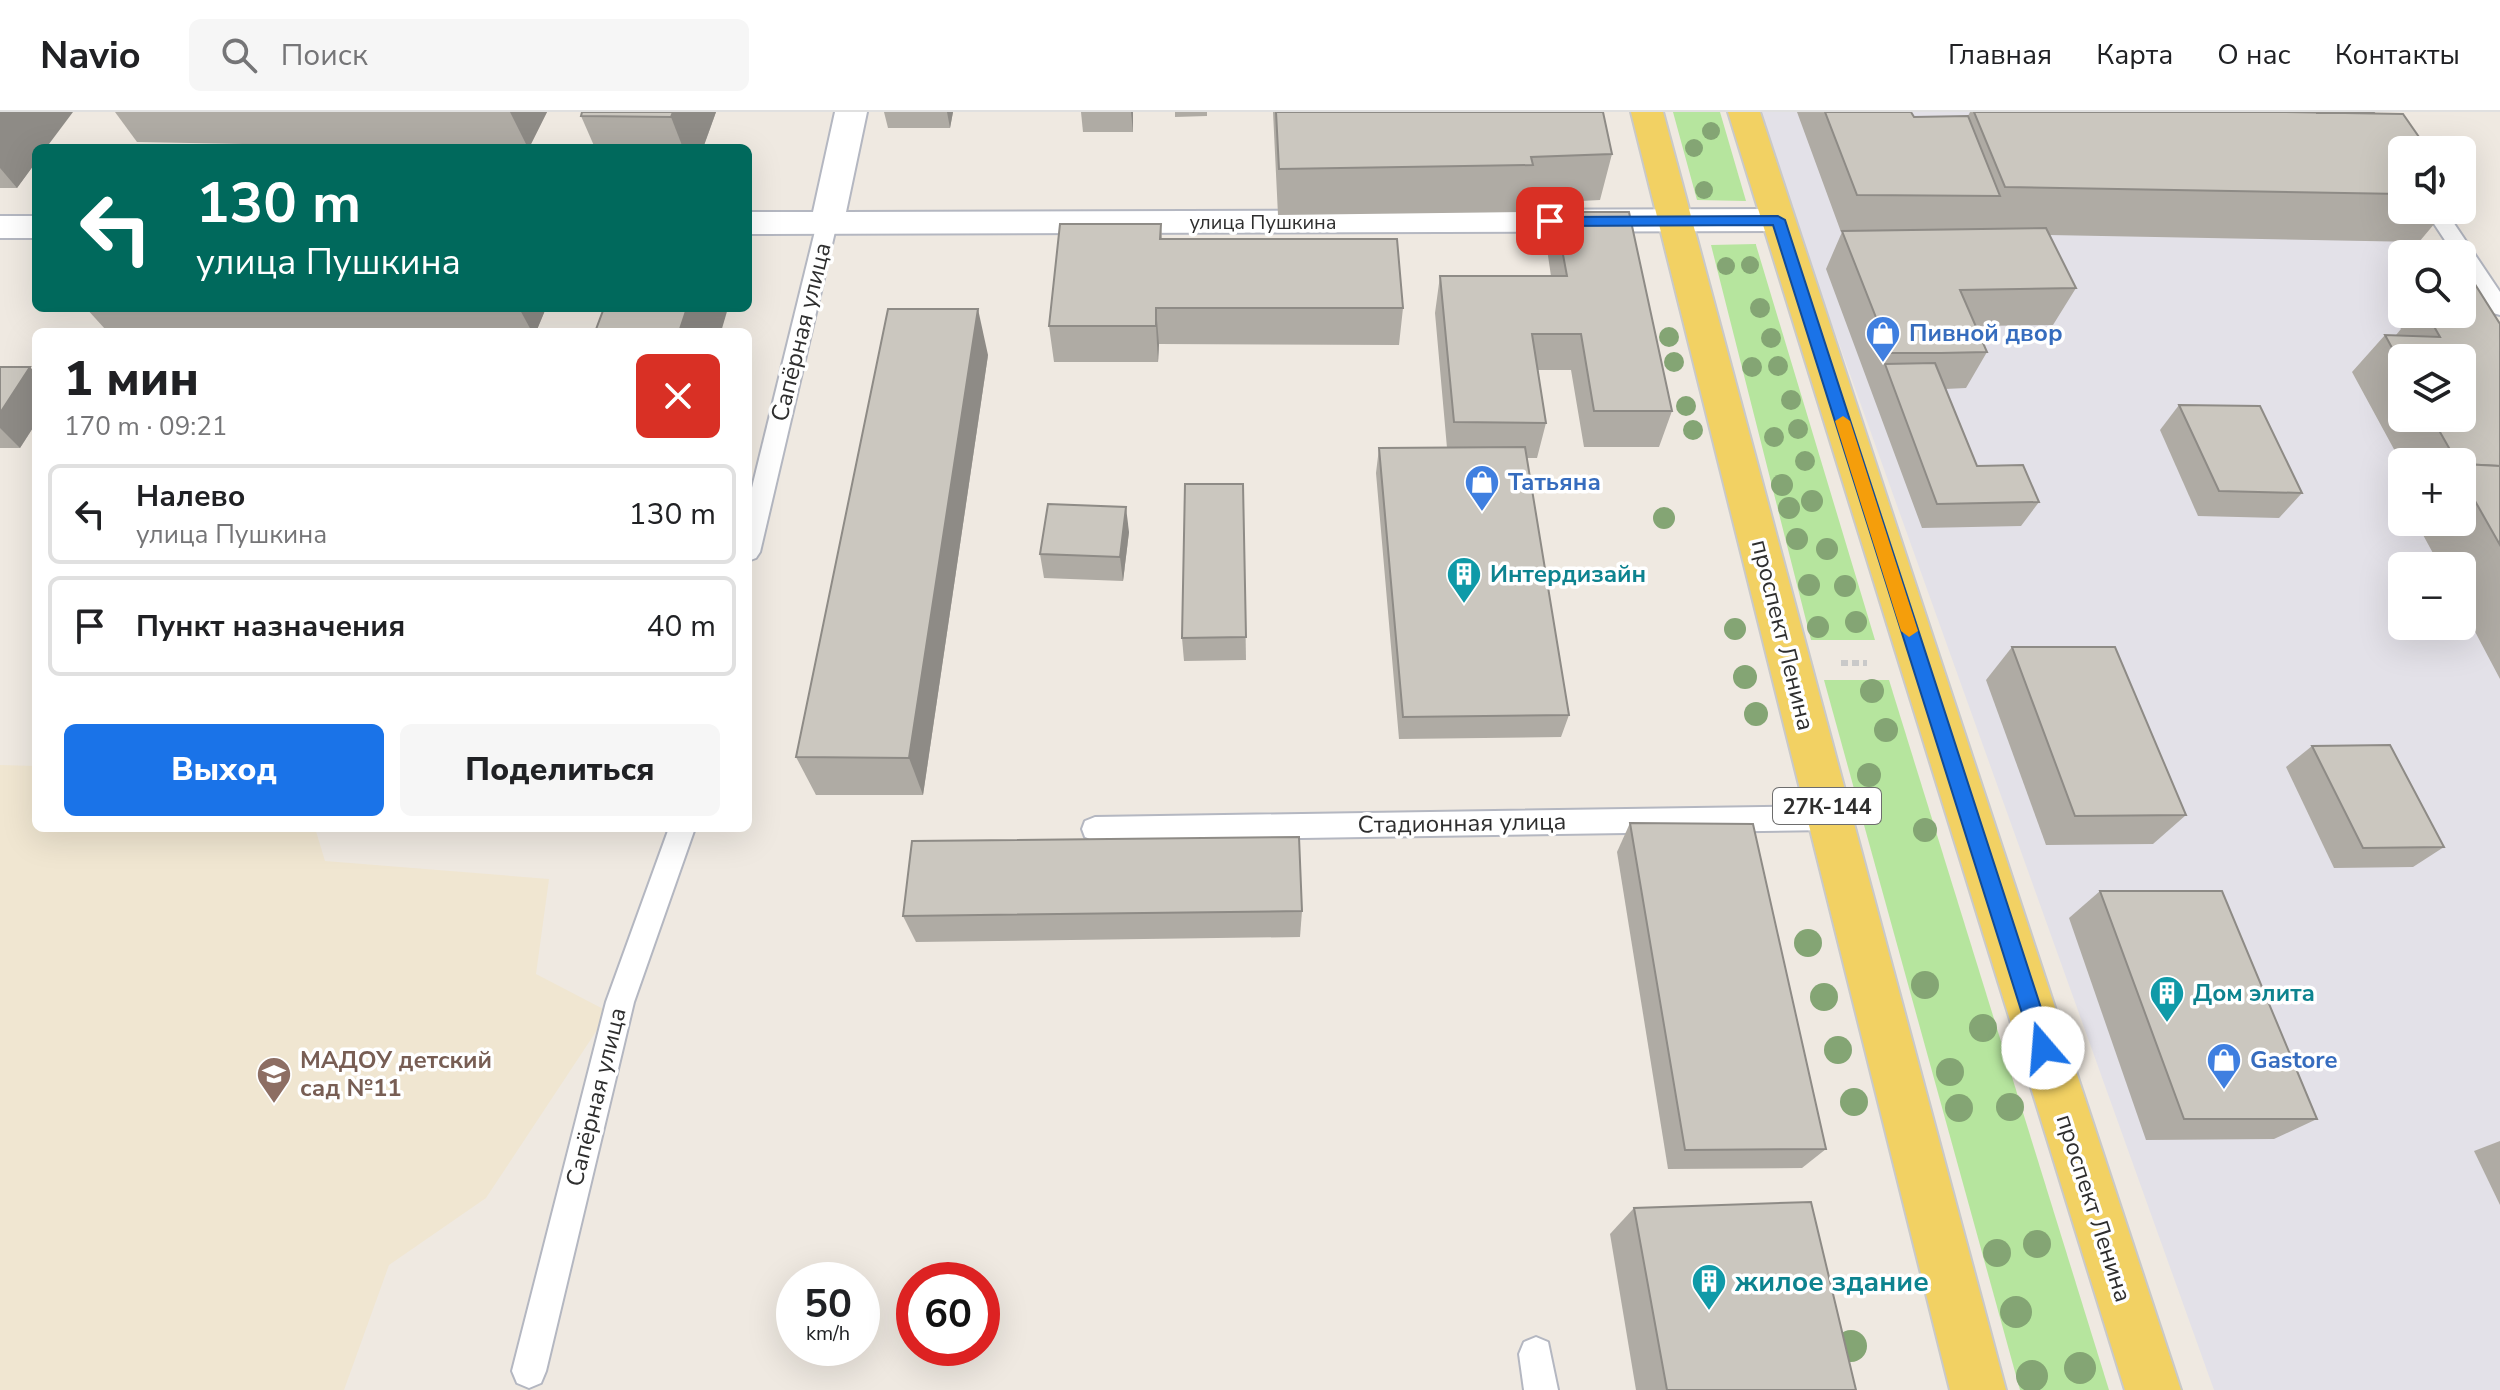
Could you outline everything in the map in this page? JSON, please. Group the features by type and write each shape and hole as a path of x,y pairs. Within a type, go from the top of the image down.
{"main road":[{"name":"проспект Ленина","path":"1647,112 1978,1390"},
{"name":"проспект Ленина","path":"1744,112 2153,1390"}],"street":[{"name":"Сапёрная улица","path":"827,223 851,112"},
{"name":"улица Пушкина","path":"752,223 1778,220"},
{"path":"0,227 32,227"}],"lane":[{"name":"Сапёрная улица","path":"752,535 827,223"},
{"path":"2444,224 2500,308"},
{"name":"Стадионная улица","path":"1095,829 1830,818"},
{"name":"Сапёрная улица","path":"529,1371 620,1002 681,832"},
{"path":"1536,1354 1541,1390"}],"path":[{"path":"1790,664 1920,662"}],"shaded area":[{"path":"1756,112 2340,112 2388,187 2388,224 2412,224 2422,240 2388,240 2388,328 2473,328 2500,361 2500,1390 2214,1390"},
{"name":"МАДОУ детский сад №11","path":"0,765 32,766 32,832 316,832 325,861 549,879 536,974 609,1012 486,1198 389,1265 344,1390 0,1390"}],"green space":[{"path":"1673,112 1720,112 1746,201 1697,200"},
{"path":"1756,244 1875,640 1811,640 1711,245"},
{"path":"1824,680 1889,680 2109,1390 2020,1390"}],"building":[{"path":"582,112 673,112 671,117 581,116"},
{"path":"1276,112 1603,112 1612,154 1531,157 1533,165 1279,169"},
{"path":"1825,112 1911,112 1914,117 1968,116 2000,196 1857,195"},
{"path":"1974,112 2403,114 2418,136 2388,136 2388,194 2005,187"},
{"path":"2373,112 2374,113 2317,113"},
{"path":"1555,212 1629,212 1672,411 1594,411 1581,334 1532,334 1546,423 1454,422 1440,276 1567,276"},
{"path":"1060,224 1161,224 1160,239 1397,239 1403,308 1156,308 1156,326 1049,326"},
{"path":"2046,228 2076,288 1960,290 1987,352 1941,353 1890,353 1842,231"},
{"path":"2476,286 2500,324 2500,466 2476,465 2476,448 2449,448 2440,432 2476,432 2476,344 2390,344 2385,335 2440,337 2435,328 2476,328"},
{"path":"888,309 978,309 909,758 796,757"},
{"path":"602,312 686,312 680,328 596,328"},
{"path":"1935,363 1977,466 2023,465 2039,502 1937,504 1885,364"},
{"path":"0,367 30,367 0,413"},
{"path":"2179,405 2260,406 2302,493 2219,491"},
{"name":"Интердизайн","path":"1525,447 1569,715 1403,717 1379,448"},
{"path":"2476,465 2500,466 2500,545 2476,503"},
{"path":"1185,484 1243,484 1246,637 1182,638"},
{"path":"1048,504 1126,507 1120,557 1040,554"},
{"path":"2012,647 2115,647 2186,815 2075,816"},
{"path":"2390,745 2444,847 2363,848 2312,746"},
{"path":"1630,823 1753,824 1826,1149 1685,1150"},
{"path":"1299,837 1302,911 903,916 912,841"},
{"path":"2100,891 2222,891 2317,1119 2184,1119"},
{"name":"жилое здание","path":"1811,1202 1856,1390 1667,1390 1634,1208"}],"slow traffic":[{"path":"1843,421 1909,631"}],"place":[{"name":"Пивной двор","path":"1883,364"},
{"name":"Татьяна","path":"1482,513"},
{"name":"Интердизайн","path":"1464,605"},
{"name":"Дом элита","path":"2167,1024"},
{"name":"Gastore","path":"2224,1091"},
{"name":"МАДОУ детский сад №11","path":"274,1105"},
{"name":"жилое здание","path":"1709,1312"}],"route":[{"path":"1550,221 1778,220 2043,1048"}]}
